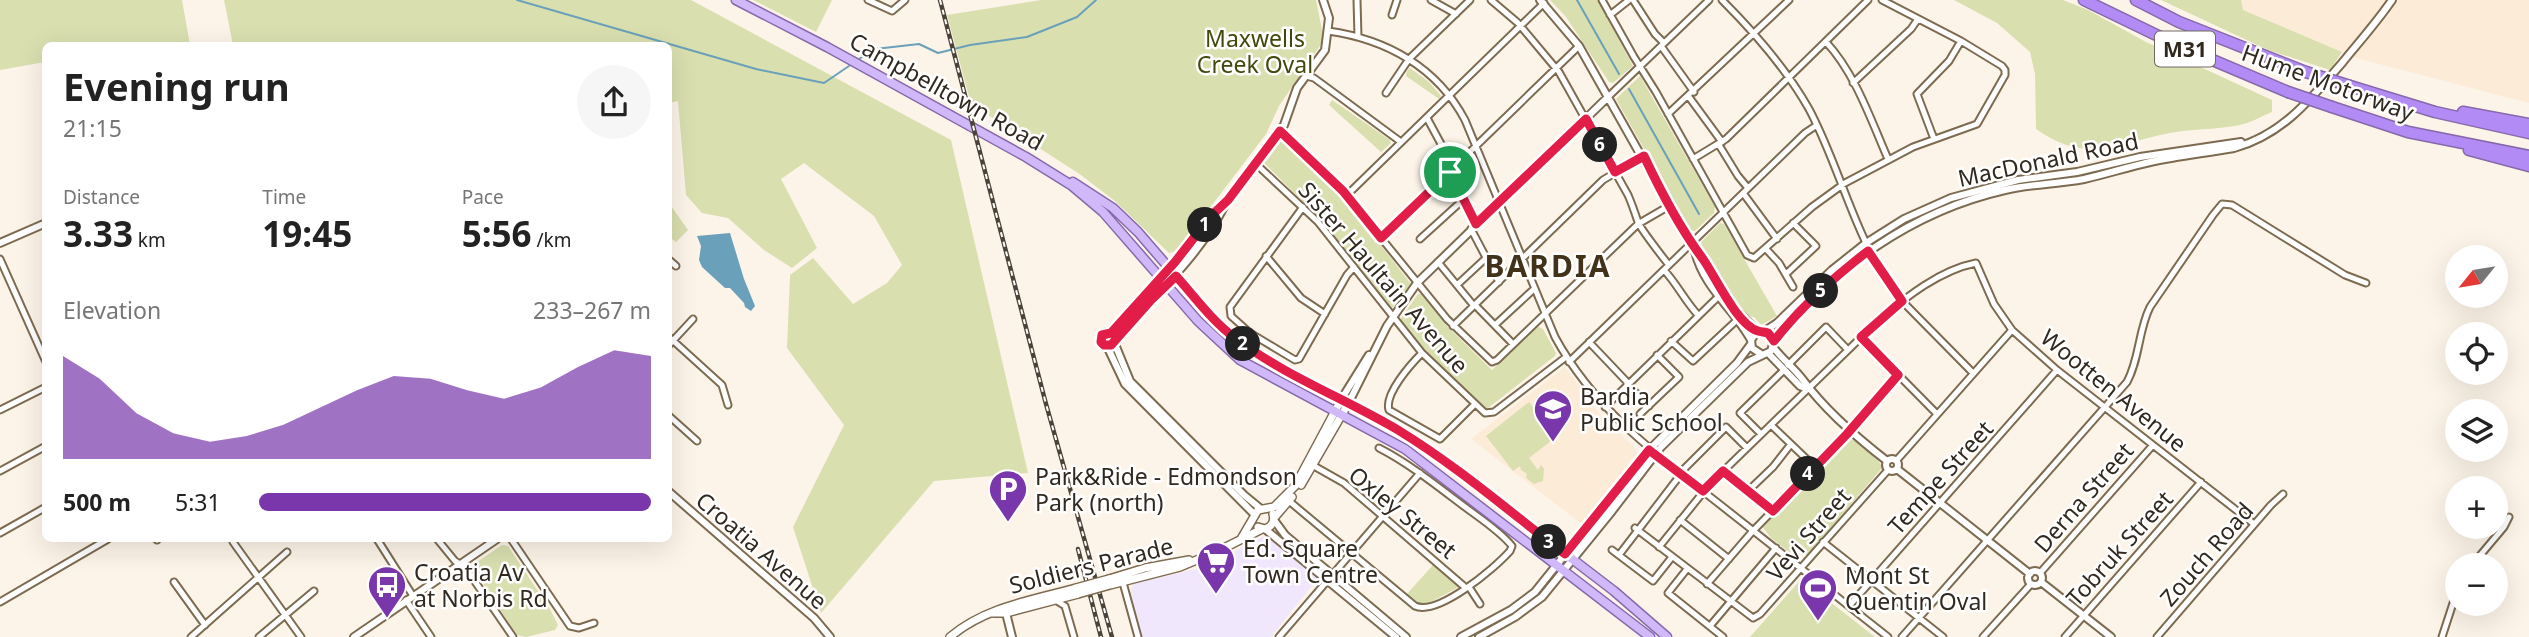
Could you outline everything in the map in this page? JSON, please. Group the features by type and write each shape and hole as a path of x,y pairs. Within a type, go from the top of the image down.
{"highway":[{"name":"Hume Motorway","path":"2084,0 2177,45 2288,92 2408,132 2529,156"},
{"name":"Hume Motorway","path":"2136,0 2179,22 2306,72 2446,115 2529,133"},
{"path":"2377,95 2412,99 2465,113 2529,124"},
{"path":"2408,132 2529,166"}],"main road":[{"name":"Campbelltown Road","path":"736,0 1092,192 1138,232 1214,320 1233,336 1264,358 1396,429 1431,451 1614,591 1667,637"},
{"name":"Campbelltown Road","path":"745,0 827,47"},
{"name":"Campbelltown Road","path":"1048,170 1103,212 1212,335 1240,360 1405,449 1650,637"},
{"path":"1298,482 1345,402"},
{"path":"1259,513 1274,519 1289,501 1314,466 1337,414"},
{"path":"1241,539 1259,513 1285,498 1309,467 1314,466"},
{"path":"1259,513 1256,525 1264,529"},
{"name":"Soldiers Parade","path":"992,613 1052,601 1110,582 1180,567 1271,526 1274,519"},
{"name":"Soldiers Parade","path":"950,637 972,621 1002,608 1076,592"}],"street":[{"path":"868,0 892,11 905,0"},
{"path":"1113,338 1176,276 1280,131 1288,118 1297,88 1325,51 1329,18 1323,0"},
{"path":"1357,0 1359,37"},
{"path":"1392,15 1397,0"},
{"path":"1431,0 1456,14"},
{"path":"1386,93 1409,59 1470,0"},
{"path":"1491,0 1521,26 1556,68 1638,215 1638,223 1669,265"},
{"path":"1602,0 1749,257 1757,257 1793,223 1843,185 1888,159 1977,124 2005,73 2002,66 1961,41 1882,0"},
{"path":"1610,15 1631,0 1662,44 1738,176 1748,188"},
{"path":"1345,402 1379,339 1417,284 1709,0"},
{"path":"1722,0 1755,33 1789,77 1817,125 1867,247 1902,301 1973,373"},
{"path":"1668,114 1789,0"},
{"path":"1693,159 1720,144 1868,0"},
{"name":"MacDonald Road","path":"1461,637 1528,598 1560,567 1652,452 1743,356 1751,342 1781,320 1832,270 1867,247 1933,214 1980,197 2022,187 2083,179 2150,162 2234,148 2257,138 2283,124 2306,106 2392,0"},
{"path":"1347,195 1521,26 1542,2 1579,46 1644,156 1695,251 1697,261 1751,342 1754,351 1769,349"},
{"path":"1853,83 1919,19"},
{"path":"1328,31 1382,44 1432,76 1450,95 1465,120 1544,315 1568,359 1605,407 1652,452 1888,637"},
{"path":"1934,139 1917,94 1949,61 1961,41"},
{"path":"1826,42 1853,83 1888,159"},
{"path":"1381,238 1579,46"},
{"path":"1306,76 1314,78 1401,142"},
{"path":"1427,118 1452,170 1486,258 1499,282"},
{"path":"1568,359 1589,342 1805,133 1817,125"},
{"path":"1280,131 1347,195 1417,284 1489,362 1496,361 1638,223 1669,205"},
{"path":"1453,326 1603,180 1644,156"},
{"name":"Sister Haultain Avenue","path":"1255,163 1303,207 1422,353 1487,414 1494,412 1568,359"},
{"path":"1743,193 1777,239"},
{"path":"1420,239 1464,199"},
{"path":"1107,346 1211,216 1228,200"},
{"path":"1902,637 2105,408 2133,372 2143,324 2150,307 2222,204 2232,205 2345,275 2366,283"},
{"path":"1303,207 1229,310 1233,319 1266,344 1297,360 1303,357 1354,267"},
{"path":"1786,275 1816,246 1793,223"},
{"path":"0,243 42,225"},
{"name":"MacDonald Road","path":"1652,452 1748,362 1769,349 1782,329 1867,247"},
{"path":"1766,249 1779,263 1793,287"},
{"path":"1266,256 1301,298 1325,314"},
{"path":"1457,285 1486,258"},
{"path":"0,259 42,353"},
{"path":"1438,262 1475,306 1513,344"},
{"path":"672,263 676,266"},
{"name":"Wootten Avenue","path":"1902,301 1941,277 1976,263 1989,294 2012,330 2057,370 2254,524"},
{"path":"1664,270 1698,315"},
{"path":"1494,325 1534,289"},
{"path":"1720,295 1745,321 1771,335 1769,349"},
{"path":"1605,407 1720,295"},
{"path":"1659,547 1703,491 1861,337 1902,301"},
{"path":"672,339 693,319"},
{"path":"1671,341 1693,361 1737,320"},
{"path":"1761,434 1740,413 1826,327 1848,350"},
{"path":"2012,330 1896,461 1897,469 2030,574"},
{"path":"1106,332 1113,338 1130,382 1259,513 1125,384 1107,346 1102,344 1101,337 1106,332"},
{"path":"1861,337 1937,414"},
{"path":"1589,342 1648,406"},
{"path":"672,343 722,385 728,405"},
{"path":"1769,349 1804,381 1807,389 1849,430 1887,461 1896,461"},
{"path":"1422,353 1403,374 1388,402 1389,410 1440,439 1475,404"},
{"path":"1640,414 1679,377 1657,355"},
{"name":"Tempe Street","path":"1849,606 2057,370"},
{"path":"1707,584 1898,375"},
{"path":"0,402 1,409 42,389"},
{"path":"672,419 697,441"},
{"path":"1167,419 1166,422 1184,443"},
{"path":"1771,425 1815,467"},
{"path":"1619,555 1680,474 1726,426 1747,448"},
{"path":"1748,491 1773,467 1791,444"},
{"name":"Derna Street","path":"2040,573 2153,445"},
{"path":"0,471 42,448"},
{"path":"1289,501 1422,609 1432,608 1468,587 1507,555 1511,546 1479,517 1407,462 1379,448"},
{"path":"1887,461 1885,465 1888,470 1892,472 1897,469"},
{"name":"Oxley Street","path":"1314,466 1344,484 1468,587 1480,604"},
{"name":"Vevi Street","path":"1730,602 1753,618 1760,614 1888,470"},
{"path":"1723,471 1773,511"},
{"path":"1279,637 1420,472"},
{"name":"Tobruk Street","path":"2065,637 2082,614 2201,482"},
{"name":"Zouch Road","path":"2157,637 2283,494"},
{"name":"Croatia Avenue","path":"672,495 821,625 830,637"},
{"path":"0,533 42,510"},
{"path":"2482,553 2509,517"},
{"path":"1274,519 1285,535 1396,637"},
{"path":"1680,520 1730,559"},
{"path":"1264,529 1330,576 1406,637"},
{"path":"1636,529 1730,602"},
{"path":"0,602 103,542"},
{"path":"233,542 301,637"},
{"path":"379,542 431,637"},
{"path":"440,542 465,567 513,637"},
{"path":"354,637 367,633 410,598 493,542"},
{"path":"513,542 570,626 574,629 594,623"},
{"path":"1823,542 1943,637"},
{"path":"1710,626 1776,548"},
{"path":"1612,550 1653,581 1672,557"},
{"path":"191,637 287,552"},
{"name":"MacDonald Road","path":"1479,637 1527,610 1542,597 1560,567"},
{"path":"1687,569 1668,593 1723,637"},
{"path":"2030,574 2033,571 2040,573 2041,582"},
{"path":"2030,574 2031,584 2037,585 2041,582"},
{"path":"1122,579 1138,637"},
{"path":"174,582 205,625"},
{"path":"2041,582 2111,637"},
{"name":"Derna Street","path":"1983,637 2031,584"},
{"path":"259,637 314,591"},
{"path":"1065,606 1076,592"},
{"path":"1052,601 1065,606 1073,637"},
{"path":"1006,612 1012,637"},
{"path":"2442,637 2449,616"}],"shaded area":[{"path":"2241,0 2529,0 2529,103 2356,58 2243,10"},
{"name":"Bardia Public School","path":"1565,367 1599,413 1634,447 1637,454 1583,525 1471,439"},
{"name":"Ed. Square Town Centre","path":"1268,534 1318,578 1271,637 1141,637 1130,594 1133,584 1204,567"}],"green space":[{"path":"0,0 182,0 189,42 42,42 42,63 0,70"},
{"path":"224,0 691,0 951,140 1028,473 934,481 821,613 793,527 844,425 787,348 790,275 813,258 853,304 887,283 902,265 874,216 804,163 781,179 817,248 792,268 764,250 728,218 702,213 686,195 678,101 672,102 672,42 232,42"},
{"path":"753,0 832,0 816,32"},
{"name":"Maxwells Creek Oval","path":"1041,0 1316,0 1324,40 1279,106 1266,134 1177,251 1169,253 1116,202 1081,175 971,104 947,15"},
{"path":"1550,0 1598,0 1633,66 1613,83 1609,82 1566,17"},
{"path":"1954,0 2063,0 2272,100 2272,112 2230,127 2176,132 2105,148 2073,147 2036,129 2035,74 2030,52 1997,23"},
{"path":"2161,0 2241,0 2243,10 2342,52 2330,70 2268,50"},
{"path":"1410,68 1429,82 1441,96 1439,99 1406,76"},
{"path":"1640,76 1715,207 1714,213 1695,231 1690,231 1616,99"},
{"path":"1332,100 1391,143 1381,152 1329,105"},
{"path":"1282,137 1341,194 1411,284 1392,308 1330,232 1262,161"},
{"path":"672,207 688,230 676,242 672,239"},
{"path":"1720,223 1724,224 1777,316 1761,325 1754,317 1745,313 1722,282 1701,246 1702,241"},
{"path":"1418,294 1421,294 1448,327 1492,370 1537,326 1543,329 1556,353 1555,356 1485,408 1424,350 1401,322"},
{"path":"1529,402 1556,437 1529,458 1538,470 1541,465 1544,469 1543,481 1534,484 1526,478 1527,474 1520,466 1513,471 1486,436"},
{"path":"1848,438 1868,450 1882,468 1807,556 1802,550 1797,558 1771,538 1762,526"},
{"path":"502,545 508,546 550,609 558,625 555,630 526,637 517,635 473,569 474,564"},
{"path":"1434,564 1459,587 1423,606 1417,605 1406,595"},
{"path":"1801,579 1875,637 1750,637"}],"water":[{"path":"730,233 755,306 751,311 730,288 725,288 702,267 699,260 701,246 697,236"}],"waterway":[{"path":"517,0 662,42"},
{"path":"859,59 875,49 919,44 938,53 970,45 1027,37 1077,17 1096,0"},
{"path":"1577,0 1619,74"},
{"path":"672,45 756,69 824,83 849,66"},
{"path":"1629,89 1699,214"}],"railway":[{"path":"940,0 1046,404 1112,637"},
{"path":"1078,549 1101,637"}],"place":[{"name":"Bardia Public School","path":"1553,443"},
{"name":"Park&Ride - Edmondson Park (north)","path":"1008,523"},
{"name":"Ed. Square Town Centre","path":"1216,595"},
{"name":"Croatia Av at Norbis Rd","path":"387,619"},
{"name":"Mont St Quentin Oval","path":"1818,622"}],"district":[{"name":"BARDIA","path":"1548,265"}],"route":[{"path":"1586,119 1615,172 1644,156 1695,251 1723,293 1750,326 1758,332 1768,333 1774,341 1782,329 1821,290 1868,251 1902,301 1861,337 1898,375 1847,434 1773,511 1723,471 1703,491 1649,450 1565,554 1431,451 1396,429 1264,358 1233,336 1214,320 1176,276 1111,345 1101,342 1102,335 1111,333 1175,262 1211,216 1228,200 1280,131 1343,191 1381,238 1450,172 1476,224 1586,119"}]}
